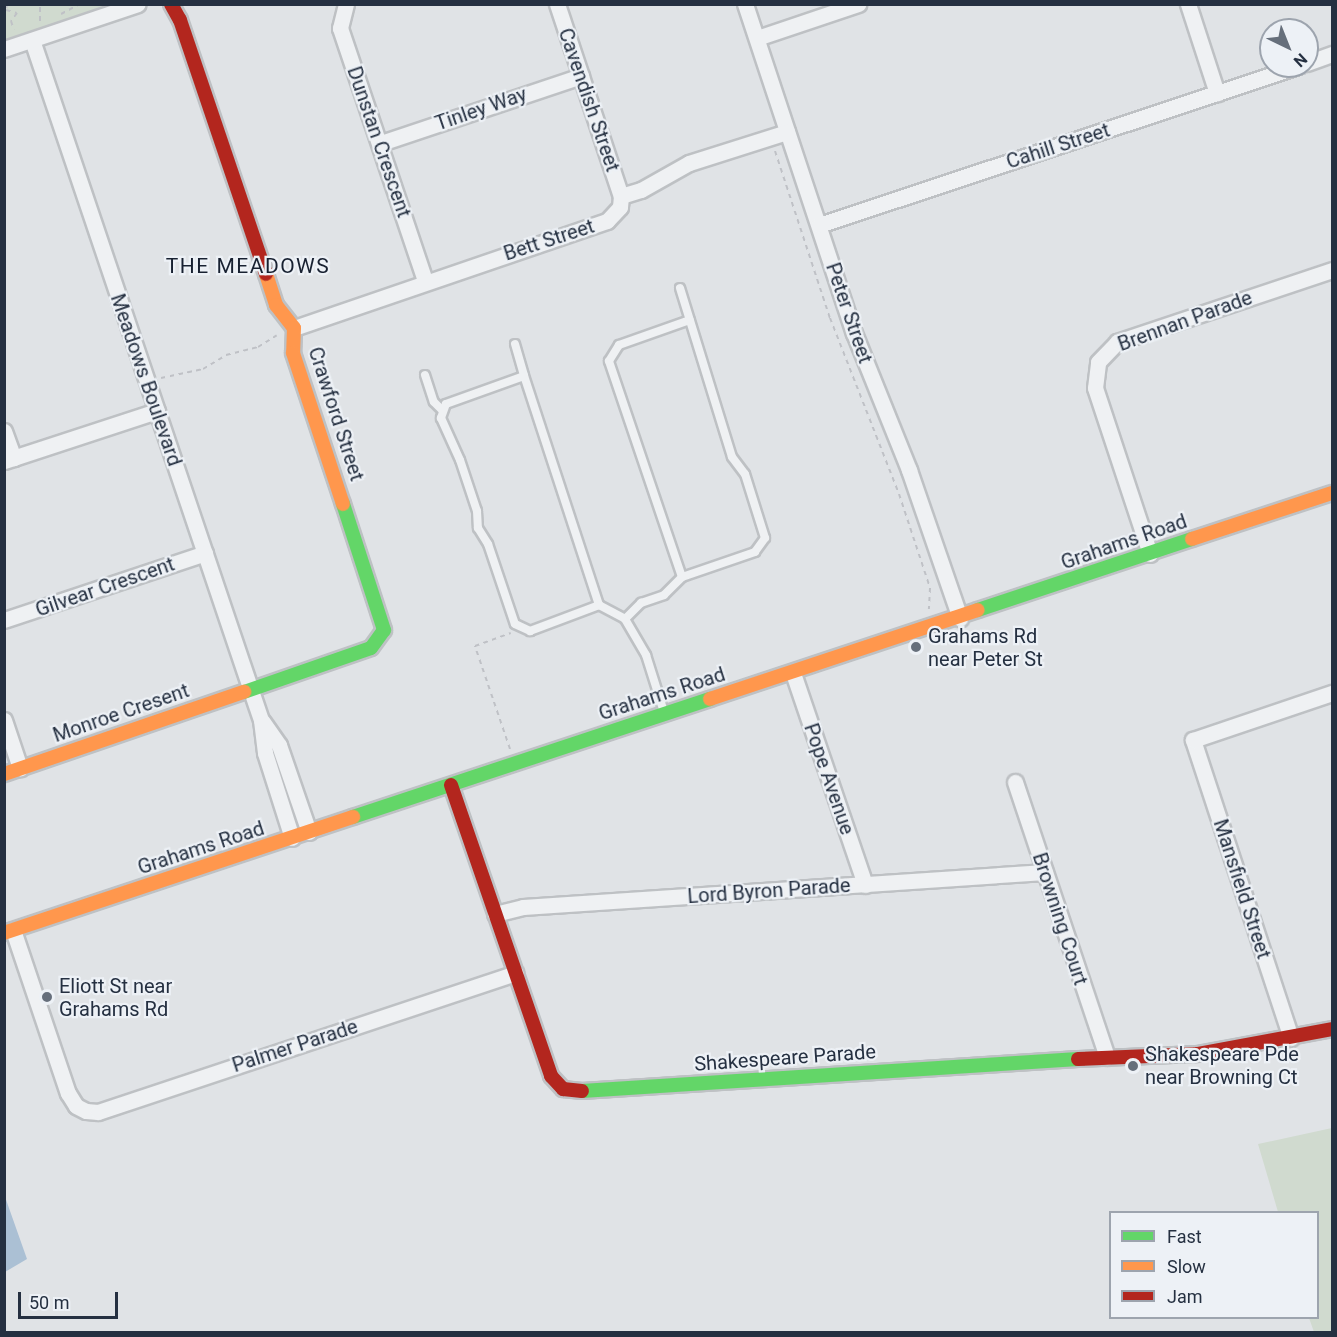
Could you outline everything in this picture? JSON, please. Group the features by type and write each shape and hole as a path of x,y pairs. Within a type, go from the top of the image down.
{"street":[{"path":"4,50 138,4"},
{"name":"Crawford Street","path":"171,4 180,20 276,305 294,328 293,353 384,630 371,648 251,690"},
{"name":"Dunstan Crescent","path":"346,4 340,28 381,143 425,281"},
{"name":"Cavendish Street","path":"557,4 621,196"},
{"name":"Peter Street","path":"745,4 854,333 909,470 960,618"},
{"path":"757,38 858,4"},
{"path":"1188,4 1217,93"},
{"name":"Meadows Boulevard","path":"32,40 261,720 266,753 292,838"},
{"name":"Tinley Way","path":"381,143 581,76"},
{"name":"Cahill Street","path":"819,225 1262,78"},
{"path":"621,196 641,190 689,163 787,132"},
{"name":"Bett Street","path":"294,328 425,281 608,221 615,215 621,196"},
{"name":"Brennan Parade","path":"1150,554 1095,388 1098,362 1117,342 1332,270"},
{"path":"4,431 9,459 157,411"},
{"name":"Grahams Road","path":"9,932 1332,493"},
{"name":"Gilvear Crescent","path":"4,620 205,553"},
{"name":"Pope Avenue","path":"793,673 865,885"},
{"name":"Monroe Cresent","path":"4,774 251,690"},
{"name":"Mansfield Street","path":"1291,1038 1193,740 1332,693"},
{"path":"4,720 20,768"},
{"name":"Meadows Boulevard","path":"261,720 279,745 309,832"},
{"name":"Browning Court","path":"1015,782 1107,1057"},
{"name":"Shakespeare Parade","path":"451,785 550,1076 563,1089 573,1092 1107,1057 1197,1054 1332,1029"},
{"name":"Lord Byron Parade","path":"495,914 524,907 1045,872"},
{"name":"Palmer Parade","path":"9,932 68,1093 76,1106 98,1112 515,973"}],"lane":[{"path":"625,619 641,603 664,595 682,577 755,552 763,546 765,538 744,474 729,447 680,288"},
{"path":"682,577 609,361 619,345 690,320"},
{"path":"515,344 599,605 625,619 646,655 664,713"},
{"path":"425,375 441,410 452,448 460,460 477,511 478,528 488,544 515,624 521,629 530,631 599,605"},
{"path":"441,410 452,400 524,376"}],"path":[{"path":"7,4 6,10 16,13 11,21 14,30"},
{"path":"40,4 40,21"},
{"path":"147,383 204,369 226,354 258,347 294,328"},
{"path":"515,763 475,646 521,629"}],"shaded area":[{"path":"5,4 112,4 112,5 5,41"},
{"path":"1332,1128 1332,1332 1314,1332 1309,1319 1319,1319 1319,1211 1278,1211 1258,1144"}],"water":[{"path":"4,1194 27,1259 5,1272 4,1272"}],"traffic: fast":[{"path":"244,692 371,648 384,630 343,504"},
{"path":"978,610 1192,539"},
{"path":"353,817 710,699"},
{"path":"582,1091 1078,1059"}],"traffic: slow":[{"path":"266,274 276,305 294,328 293,353 343,504"},
{"path":"1192,539 1332,493"},
{"path":"710,699 978,610"},
{"path":"4,774 244,692"},
{"path":"4,933 353,817"}],"traffic: jam":[{"path":"171,4 180,20 266,274"},
{"path":"451,785 551,1076 563,1089 582,1091"},
{"path":"1078,1059 1197,1054 1332,1029"}],"place":[{"name":"Grahams Rd near Peter St","path":"916,647"},
{"name":"Eliott St near Grahams Rd","path":"47,997"},
{"name":"Shakespeare Pde near Browning Ct","path":"1133,1066"}],"district":[{"name":"THE MEADOWS","path":"248,266"}]}
